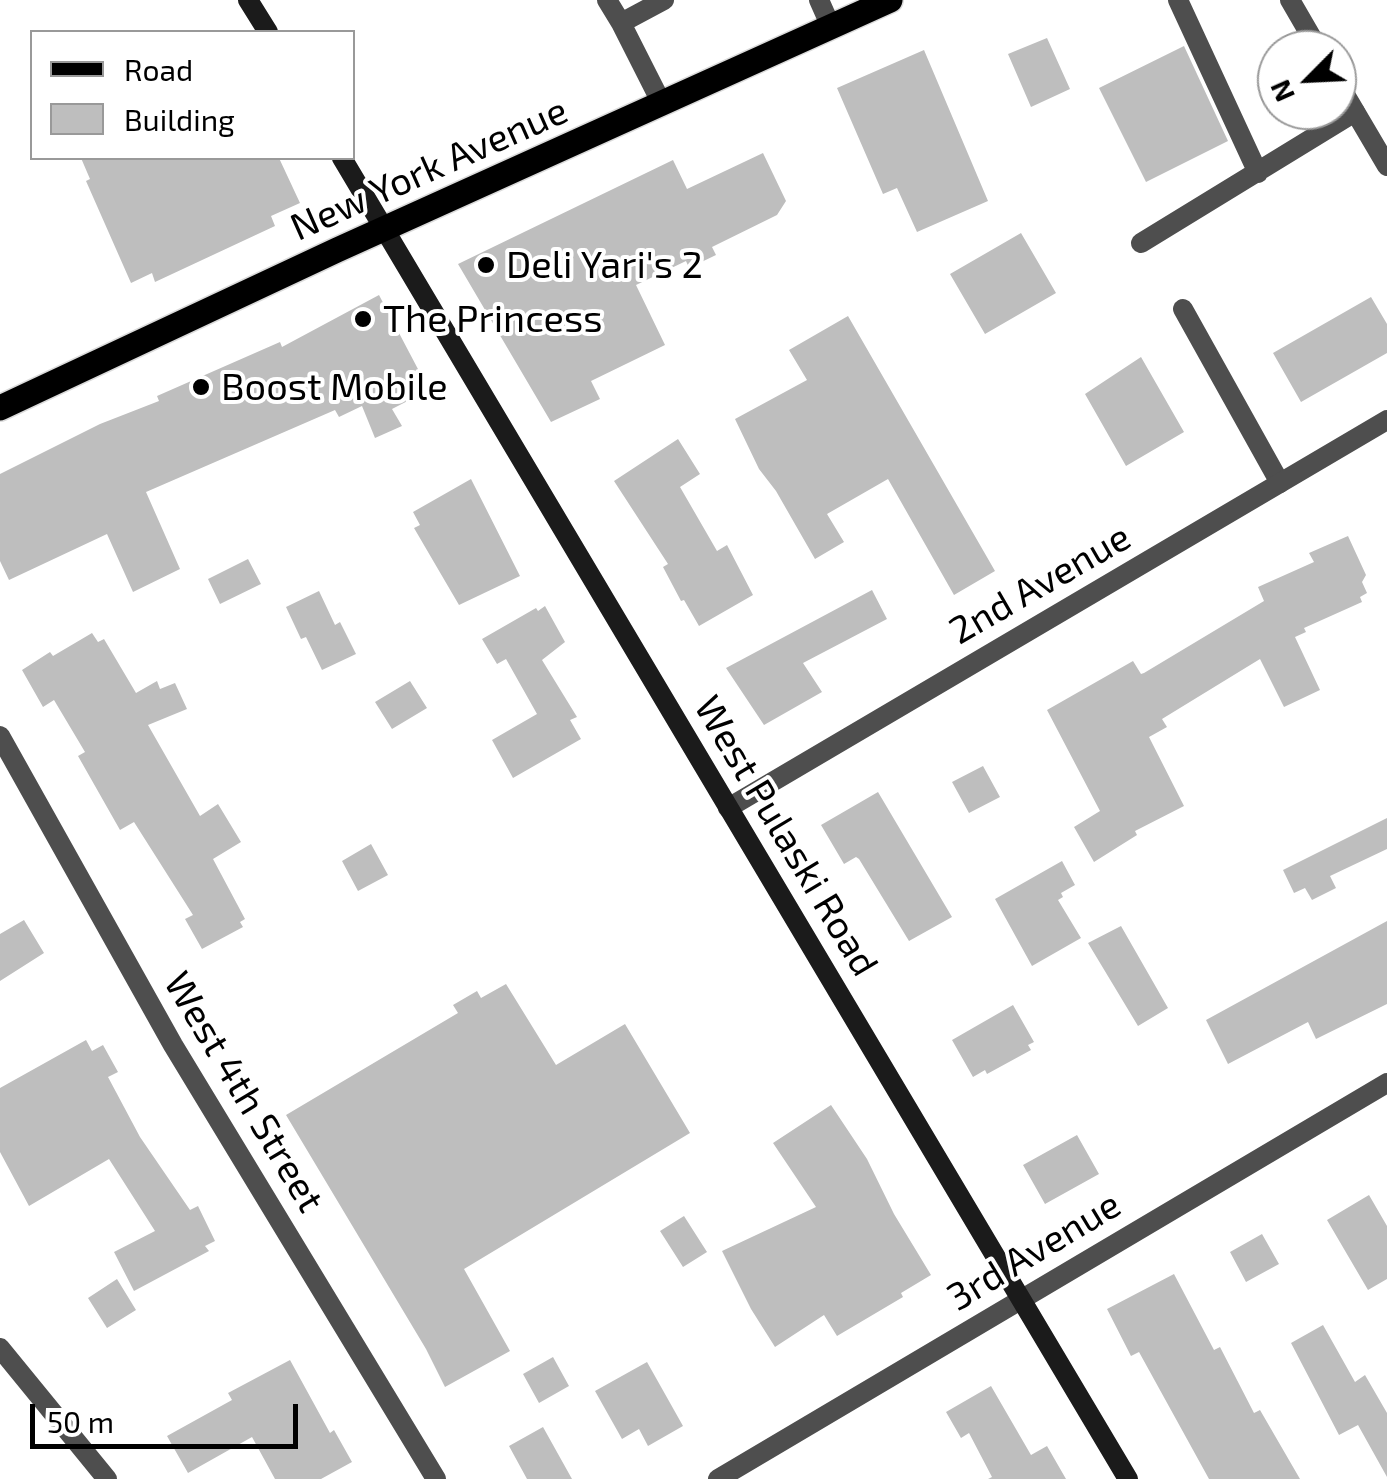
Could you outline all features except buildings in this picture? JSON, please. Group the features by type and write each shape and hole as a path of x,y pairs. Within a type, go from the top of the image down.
{"main road":[{"name":"New York Avenue","path":"0,408 890,0"},
{"path":"253,2 267,30"},
{"name":"West Pulaski Road","path":"343,160 1128,1479"}],"street":[{"path":"606,0 662,104"},
{"path":"621,23 664,0"},
{"path":"818,0 831,27"},
{"path":"1178,0 1258,172"},
{"path":"1290,0 1307,30"},
{"path":"1357,115 1387,166"},
{"path":"1141,243 1326,130"},
{"path":"1183,309 1280,483"},
{"name":"2nd Avenue","path":"728,808 1387,420"},
{"name":"West 4th Street","path":"0,736 174,1046 436,1479"},
{"name":"3rd Avenue","path":"718,1479 1387,1083"},
{"path":"0,1348 106,1479"}],"place":[{"name":"Deli Yari's 2","path":"486,265"},
{"name":"The Princess","path":"363,319"},
{"name":"Boost Mobile","path":"201,387"}]}
